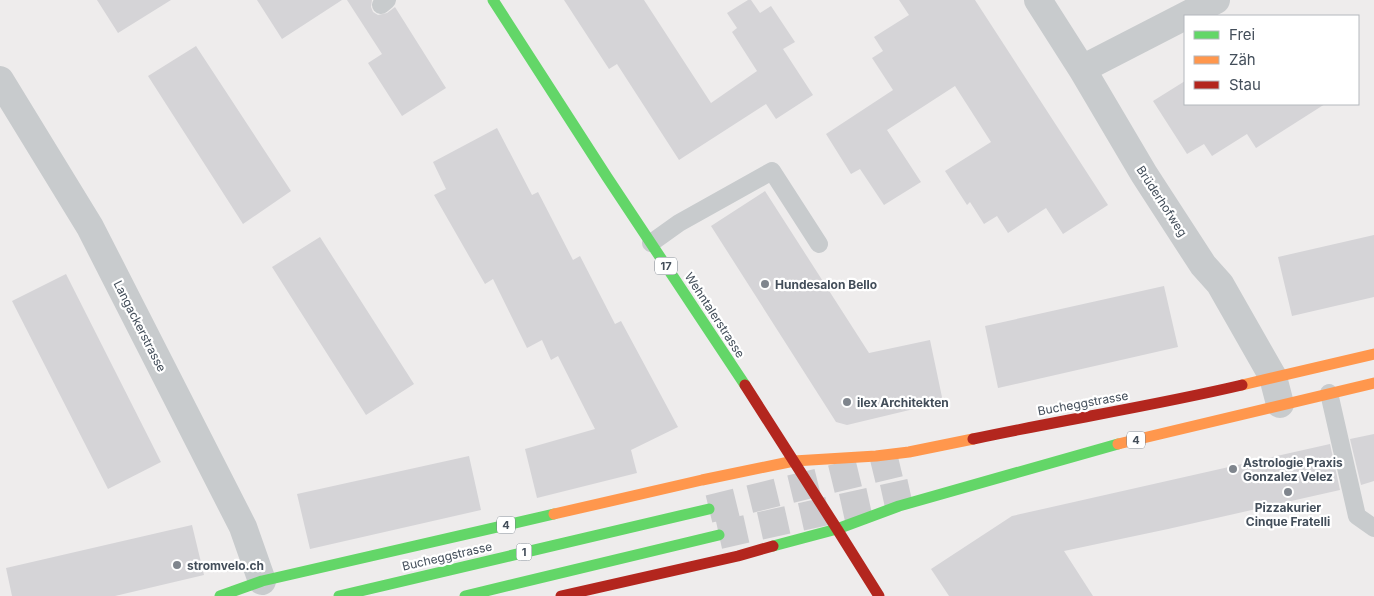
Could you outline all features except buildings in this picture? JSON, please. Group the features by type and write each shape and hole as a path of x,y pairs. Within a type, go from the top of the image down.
{"main road":[{"name":"Wehntalerstrasse","path":"501,3 651,243 794,461 879,596"},
{"name":"Bucheggstrasse","path":"794,461 908,452 1056,421 1174,401 1374,354"},
{"name":"4","path":"561,596 738,556 837,529 899,506 1092,450 1374,383"},
{"name":"4","path":"220,596 262,581 794,461"},
{"name":"Bucheggstrasse","path":"339,596 709,509"},
{"path":"464,596 719,535"}],"street":[{"name":"Brüderhofweg","path":"1038,0 1082,69 1149,182 1203,265 1220,284 1273,377 1280,404"},
{"path":"1187,15 1216,0"},
{"path":"1082,69 1184,16"},
{"name":"Langackerstrasse","path":"0,80 90,227 243,527 262,581"}],"lane":[{"path":"651,243 679,223 772,171 819,244"},
{"path":"1329,393 1357,516 1374,528"}],"tunnel":[{"path":"709,509 906,461"},
{"path":"719,535 913,492"}],"traffic: fast":[{"path":"493,0 607,177 745,385"},
{"path":"773,546 837,529 899,506 1118,444"},
{"path":"339,596 709,509"},
{"path":"220,596 262,581 554,514"},
{"path":"465,596 719,535"}],"traffic: slow":[{"path":"1242,385 1374,354"},
{"path":"1118,444 1374,383"},
{"path":"554,514 794,461 909,452 973,439"}],"traffic: jam":[{"path":"745,385 837,529"},
{"path":"973,439 1175,400 1242,385"},
{"path":"837,529 879,596"},
{"path":"561,596 738,556 773,546"}],"place":[{"name":"Hundesalon Bello","path":"765,284"},
{"name":"ilex Architekten","path":"847,402"},
{"name":"Astrologie Praxis Gonzalez Velez","path":"1233,469"},
{"name":"Pizzakurier Cinque Fratelli","path":"1288,492"},
{"name":"stromvelo.ch","path":"177,565"}]}
